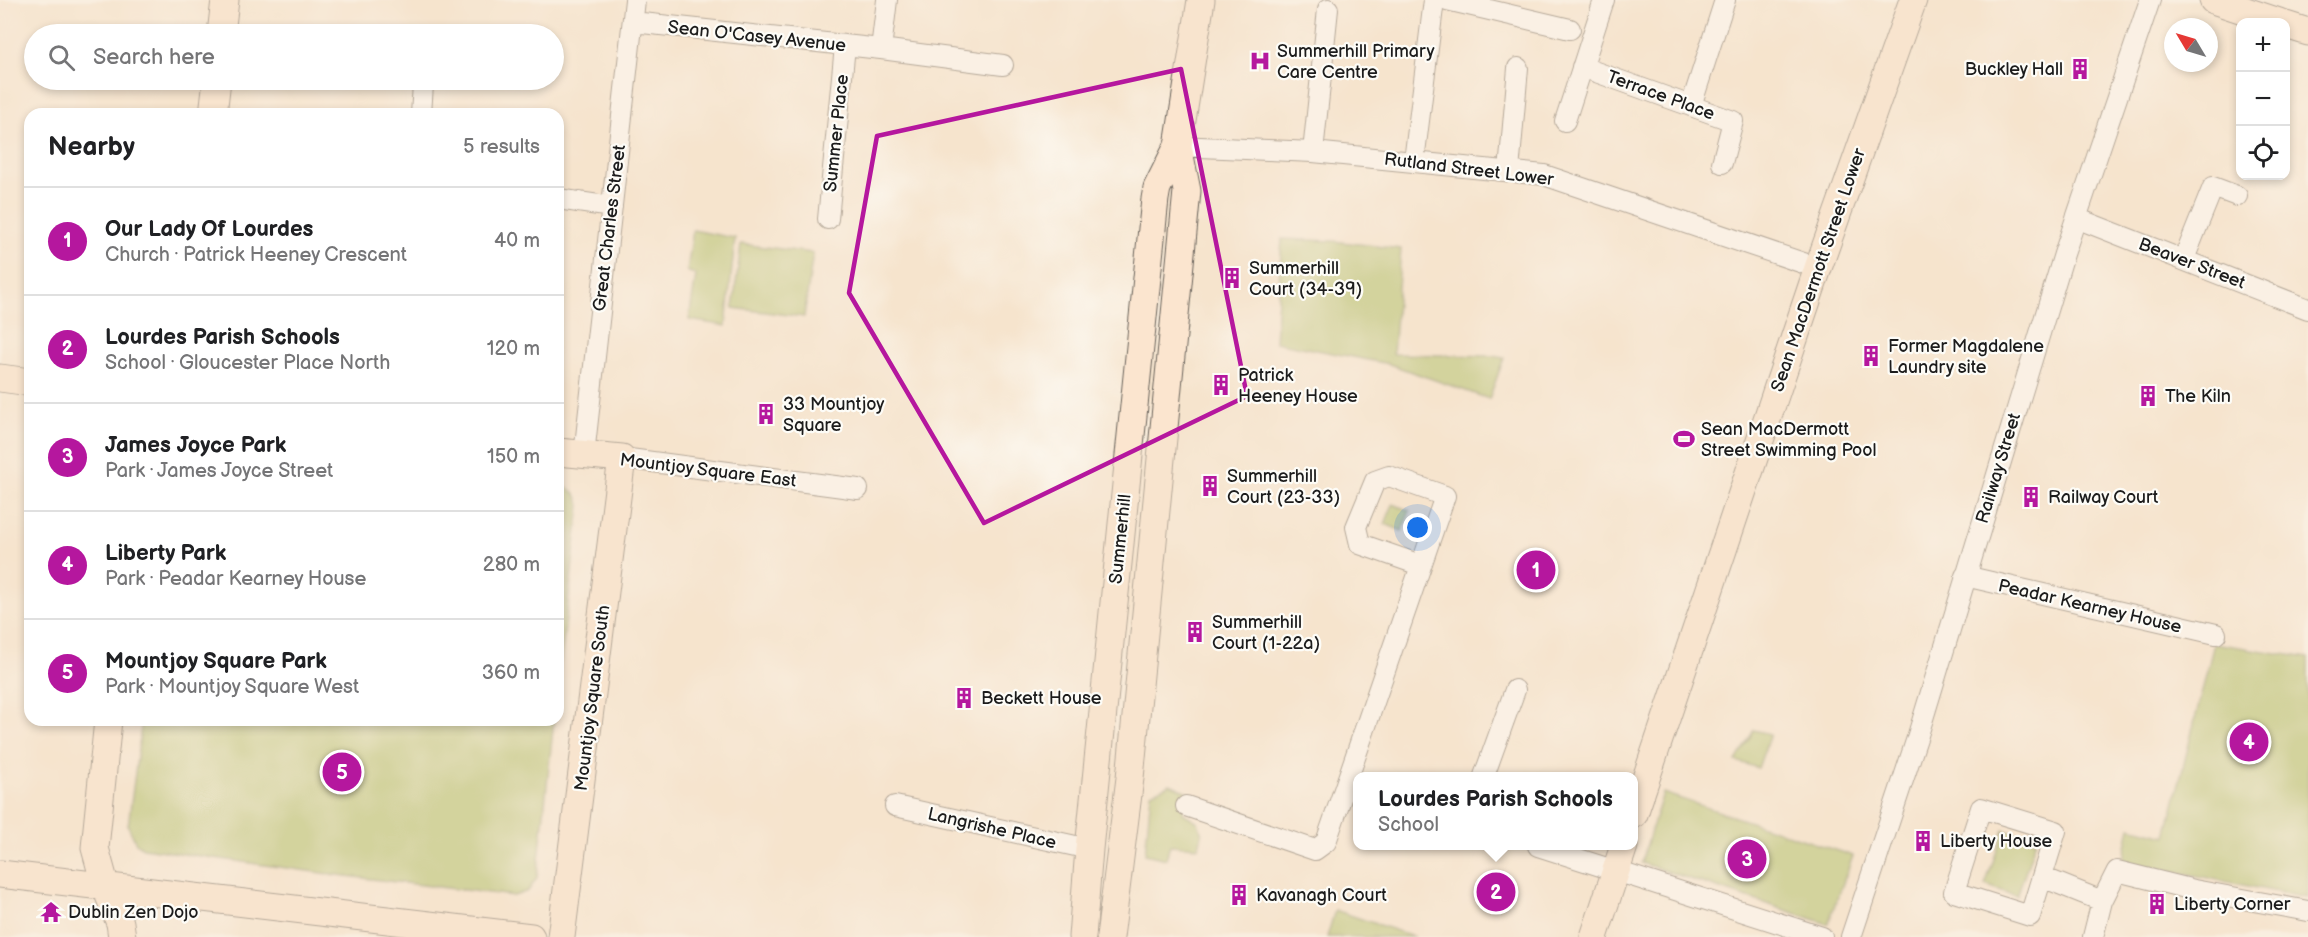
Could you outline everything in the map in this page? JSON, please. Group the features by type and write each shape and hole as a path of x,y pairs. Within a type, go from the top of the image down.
{"main road":[{"path":"222,24 225,0"},
{"name":"Summerhill","path":"1082,937 1148,254 1157,189 1178,146 1202,0"},
{"name":"Sean MacDermott Street Lower","path":"1638,802 1818,268 1913,0"},
{"path":"2213,0 2267,18"},
{"path":"2290,26 2308,32"},
{"path":"214,108 216,90"},
{"name":"Summerhill","path":"1110,937 1130,778 1187,192 1178,146"},
{"path":"0,378 24,381"},
{"name":"Mountjoy Square East","path":"571,454 622,458"},
{"name":"Mountjoy Square South","path":"561,937 622,458"},
{"path":"107,726 95,835 98,859 106,888 120,923 122,937"},
{"path":"1594,937 1621,858"},
{"path":"0,874 526,937"}],"street":[{"name":"Great Charles Street","path":"571,454 612,207 635,0"},
{"path":"881,49 887,0"},
{"path":"1414,161 1434,0"},
{"path":"1447,0 1570,29"},
{"path":"1565,120 1604,0"},
{"path":"1691,106 1725,0"},
{"name":"Railway Street","path":"1851,937 1918,735 2076,218 2150,0"},
{"path":"1313,152 1328,9"},
{"name":"Sean O'Casey Avenue","path":"633,22 881,49 1003,65"},
{"name":"Summer Place","path":"828,219 845,46"},
{"name":"Terrace Place","path":"1582,67 1733,121 1722,163"},
{"path":"1509,171 1518,68"},
{"path":"421,108 423,90"},
{"name":"Rutland Street Lower","path":"1178,146 1313,152 1509,171 1556,178 1818,268"},
{"path":"2184,259 2213,187 2236,196"},
{"path":"564,200 612,207"},
{"name":"Beaver Street","path":"2076,218 2307,304"},
{"name":"Mountjoy Square East","path":"622,458 858,489"},
{"path":"1357,772 1420,565 1445,496 1389,476 1375,481 1356,527 1360,544 1420,565"},
{"name":"Peadar Kearney House","path":"1965,576 2216,634"},
{"path":"1486,772 1515,690"},
{"path":"1186,806 1315,850 1326,843 1352,787"},
{"name":"Langrishe Place","path":"895,806 1089,849"},
{"path":"1981,808 2056,831 2042,877 2030,916 1954,892 1981,808"},
{"path":"1566,850 1621,858 1822,937"},
{"path":"2093,937 2102,902 2117,872 2194,890 2308,910"},
{"path":"2042,877 2102,902"}],"highlighted area":[{"path":"1181,69 1247,396 984,523 849,293 877,136"}],"green space":[{"path":"693,230 735,238 726,326 689,320 696,275 687,271"},
{"path":"1282,239 1333,241 1401,249 1393,354 1504,358 1489,399 1389,364 1275,342"},
{"path":"741,244 813,253 804,317 733,308"},
{"path":"564,488 578,497 580,506 564,634"},
{"path":"1393,504 1410,511 1402,531 1385,524"},
{"path":"2214,643 2308,658 2308,898 2123,861 2130,827 2166,836"},
{"path":"141,726 553,726 537,878 528,891 514,896 329,874 143,848 136,843 128,826"},
{"path":"1754,730 1770,734 1758,768 1736,761"},
{"path":"1170,784 1186,791 1183,813 1198,822 1202,834 1199,847 1170,845 1166,859 1145,854 1151,793"},
{"path":"1663,793 1853,856 1828,924 1641,863"},
{"path":"2004,830 2036,840 2017,896 1985,885"},
{"path":"1335,910 1409,935 1415,937 1327,937"}],"place":[{"name":"Summerhill Primary Care Centre","path":"1260,61"},
{"name":"Buckley Hall","path":"2080,69"},
{"name":"Summerhill Court (34-39)","path":"1232,278"},
{"name":"Former Magdalene Laundry site","path":"1871,356"},
{"name":"Patrick Heeney House","path":"1221,385"},
{"name":"The Kiln","path":"2148,396"},
{"name":"33 Mountjoy Square","path":"766,414"},
{"name":"Sean MacDermott Street Swimming Pool","path":"1684,439"},
{"name":"Summerhill Court (23-33)","path":"1210,486"},
{"name":"Railway Court","path":"2031,497"},
{"name":"Our Lady Of Lourdes","path":"1536,570"},
{"name":"Summerhill Court (1-22a)","path":"1195,632"},
{"name":"Beckett House","path":"964,698"},
{"name":"Liberty Park","path":"2249,742"},
{"name":"Mountjoy Square Park","path":"342,772"},
{"name":"Liberty House","path":"1923,841"},
{"name":"James Joyce Park","path":"1747,859"},
{"name":"Lourdes Parish Schools","path":"1496,892"},
{"name":"Kavanagh Court","path":"1239,895"},
{"name":"Liberty Corner","path":"2157,904"},
{"name":"Dublin Zen Dojo","path":"51,912"}]}
